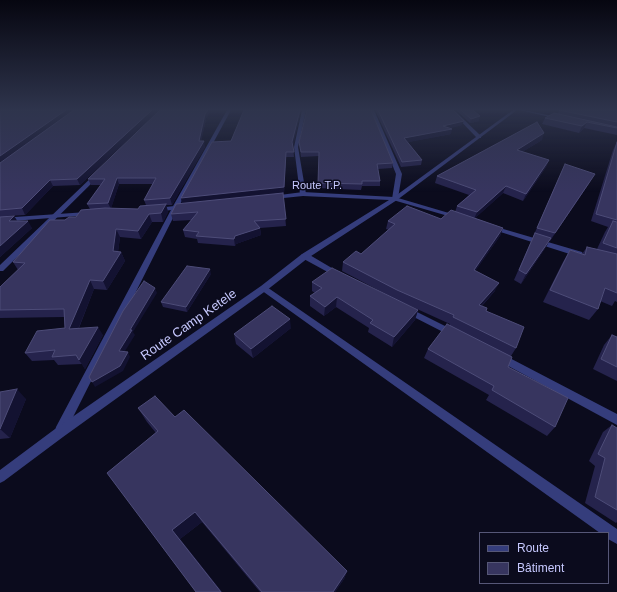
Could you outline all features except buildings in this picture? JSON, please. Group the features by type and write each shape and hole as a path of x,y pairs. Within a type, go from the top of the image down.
{"street":[{"path":"59,433 175,208 214,138"},
{"path":"298,138 296,146 303,194"},
{"path":"384,138 399,174 395,199"},
{"name":"Route Camp Ketele","path":"0,477 59,433 264,288 305,256 395,199 478,138"},
{"path":"0,269 100,172"},
{"name":"Route T.P.","path":"265,198 303,194 395,199 464,219"},
{"path":"153,210 190,207"},
{"path":"0,220 92,214"},
{"path":"487,226 586,256"},
{"path":"305,256 345,277"},
{"path":"264,288 617,537"},
{"path":"398,306 459,336"},
{"path":"493,353 617,420"}]}
